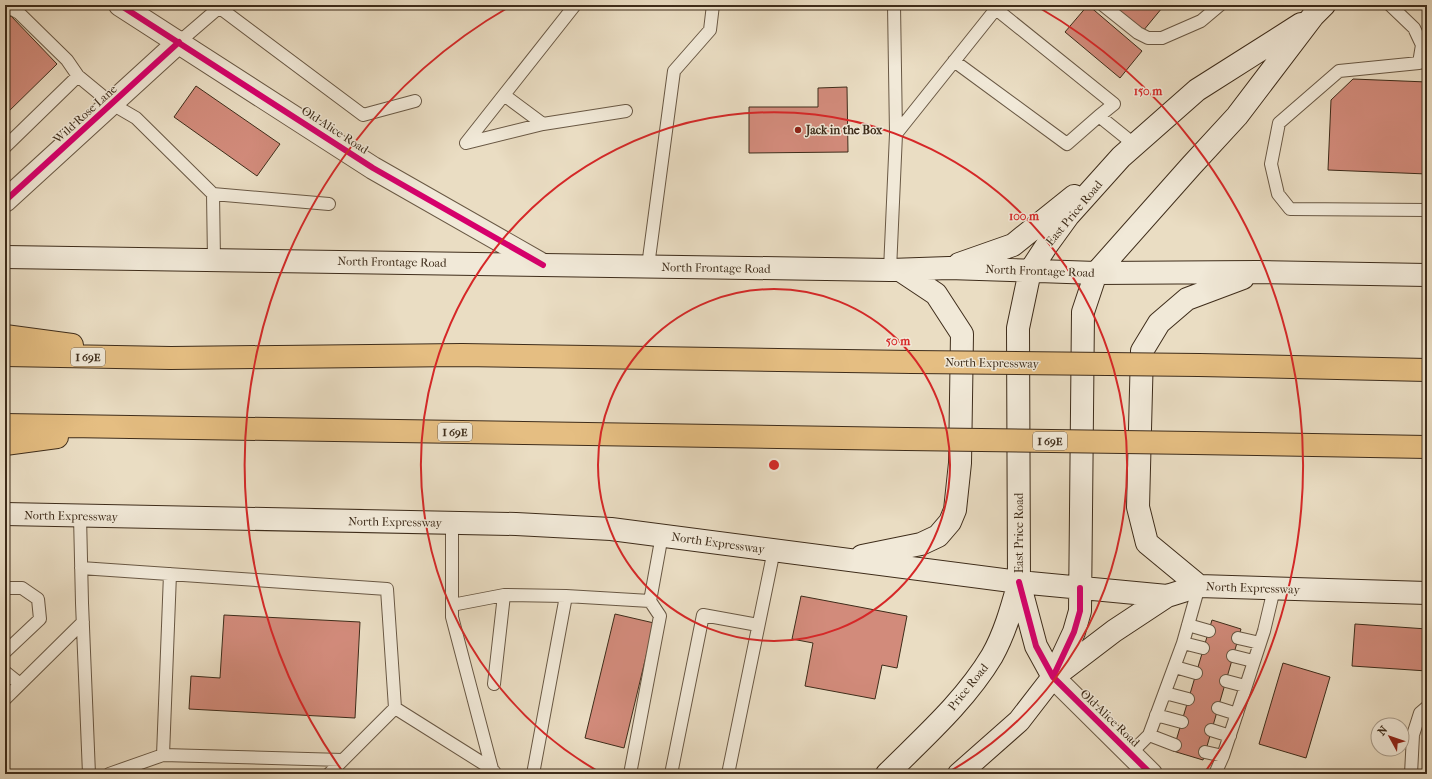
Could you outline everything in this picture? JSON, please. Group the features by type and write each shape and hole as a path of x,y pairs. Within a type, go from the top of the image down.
{"highway":[{"path":"5,336 171,358"},
{"name":"North Expressway","path":"5,355 171,358 462,355 1199,365 1427,370"},
{"name":"I 69E","path":"5,425 1427,447"},
{"path":"5,444 140,427"}],"main road":[{"name":"Old Alice Road","path":"120,5 373,168 543,265"},
{"name":"East Price Road","path":"1019,582 1018,328 1030,271 1068,216 1128,151 1197,90 1318,10"},
{"name":"East Price Road","path":"1053,677 1074,632 1080,611 1083,312 1096,273 1237,116 1318,10"},
{"name":"Wild Rose Lane","path":"5,201 179,42"},
{"path":"949,268 1013,244 1128,151"},
{"name":"North Frontage Road","path":"5,257 895,270 949,268 1096,273 1258,272 1427,275"},
{"path":"843,560 921,544 938,536 950,522 955,510 960,463 962,334 936,294 895,270"},
{"path":"1199,586 1147,543 1138,507 1142,351 1159,323 1187,299 1258,272"},
{"name":"North Expressway","path":"5,514 452,523 611,528 843,560 1019,582 1168,596 1199,586 1427,593"},
{"name":"Old Alice Road","path":"1019,582 1036,646 1053,677 1151,774"},
{"name":"Price Road","path":"888,774 948,712 978,678 1006,625 1019,582"},
{"path":"959,774 1019,721 1053,677 1109,635 1168,596"}],"lane":[{"path":"6,5 19,14 67,60 78,76 112,104 136,118 213,194 329,204"},
{"path":"576,5 466,143 543,124 626,111"},
{"path":"648,266 674,71 710,30 713,5"},
{"path":"894,5 896,134 895,270"},
{"path":"1103,5 1138,33 1148,38 1162,38 1201,21 1220,5"},
{"path":"1390,5 1414,28 1422,45 1419,63 1339,71 1279,123 1271,164 1278,194 1290,208 1427,210"},
{"path":"179,42 219,6 362,115 415,101"},
{"path":"896,134 997,7 1114,104 1067,144 954,62"},
{"path":"5,147 78,76"},
{"path":"504,95 543,124"},
{"path":"1099,116 1128,151"},
{"path":"213,194 214,259"},
{"path":"80,516 89,774"},
{"path":"452,523 452,617 494,771"},
{"path":"630,774 660,616 650,601 662,535"},
{"path":"728,774 774,550"},
{"path":"81,568 387,589 395,708 329,774"},
{"path":"163,756 170,574"},
{"path":"1130,754 1149,735 1175,667 1199,586"},
{"path":"5,588 22,588 38,599 40,619 5,652"},
{"path":"1215,774 1230,736 1260,643 1274,589"},
{"path":"452,605 504,595 566,596 650,601"},
{"path":"494,684 504,595"},
{"path":"532,774 566,596"},
{"path":"670,774 703,615 758,625"},
{"path":"5,699 83,622"},
{"path":"1188,626 1209,631"},
{"path":"1238,638 1260,643"},
{"path":"1183,643 1203,648"},
{"path":"1233,656 1253,661"},
{"path":"1175,667 1196,673"},
{"path":"5,672 20,684"},
{"path":"1226,681 1245,686"},
{"path":"1165,693 1188,699"},
{"path":"1411,774 1413,736 1420,713 1427,707"},
{"path":"395,708 494,771"},
{"path":"1218,708 1237,714"},
{"path":"1156,715 1182,722"},
{"path":"1211,730 1230,736"},
{"path":"1149,735 1175,745"},
{"path":"1205,752 1223,756"},
{"path":"109,774 163,756 343,760"}],"building":[{"path":"1088,5 1142,51 1120,78 1065,32"},
{"path":"1112,5 1158,5 1162,8 1143,31"},
{"path":"11,16 57,64 5,115 5,21"},
{"path":"1353,79 1427,82 1427,174 1328,170 1331,100"},
{"path":"196,86 280,144 257,176 174,117"},
{"name":"Jack in the Box","path":"847,87 848,152 749,153 749,107 818,107 818,88"},
{"path":"801,596 907,616 897,668 882,665 875,699 805,686 813,643 792,639"},
{"path":"615,614 654,623 624,748 585,738"},
{"path":"224,615 360,622 355,718 189,709 191,676 220,678"},
{"path":"1212,620 1241,629 1203,760 1173,751"},
{"path":"1355,624 1427,629 1427,671 1352,666"},
{"path":"1283,663 1330,677 1306,758 1259,744"}],"cycle path":[{"path":"120,5 373,168 543,265"},
{"path":"5,201 179,42"},
{"path":"1019,582 1036,646 1053,677 1151,774"},
{"path":"1053,677 1074,632 1080,611 1080,588"}],"place":[{"name":"Jack in the Box","path":"798,130"}]}
